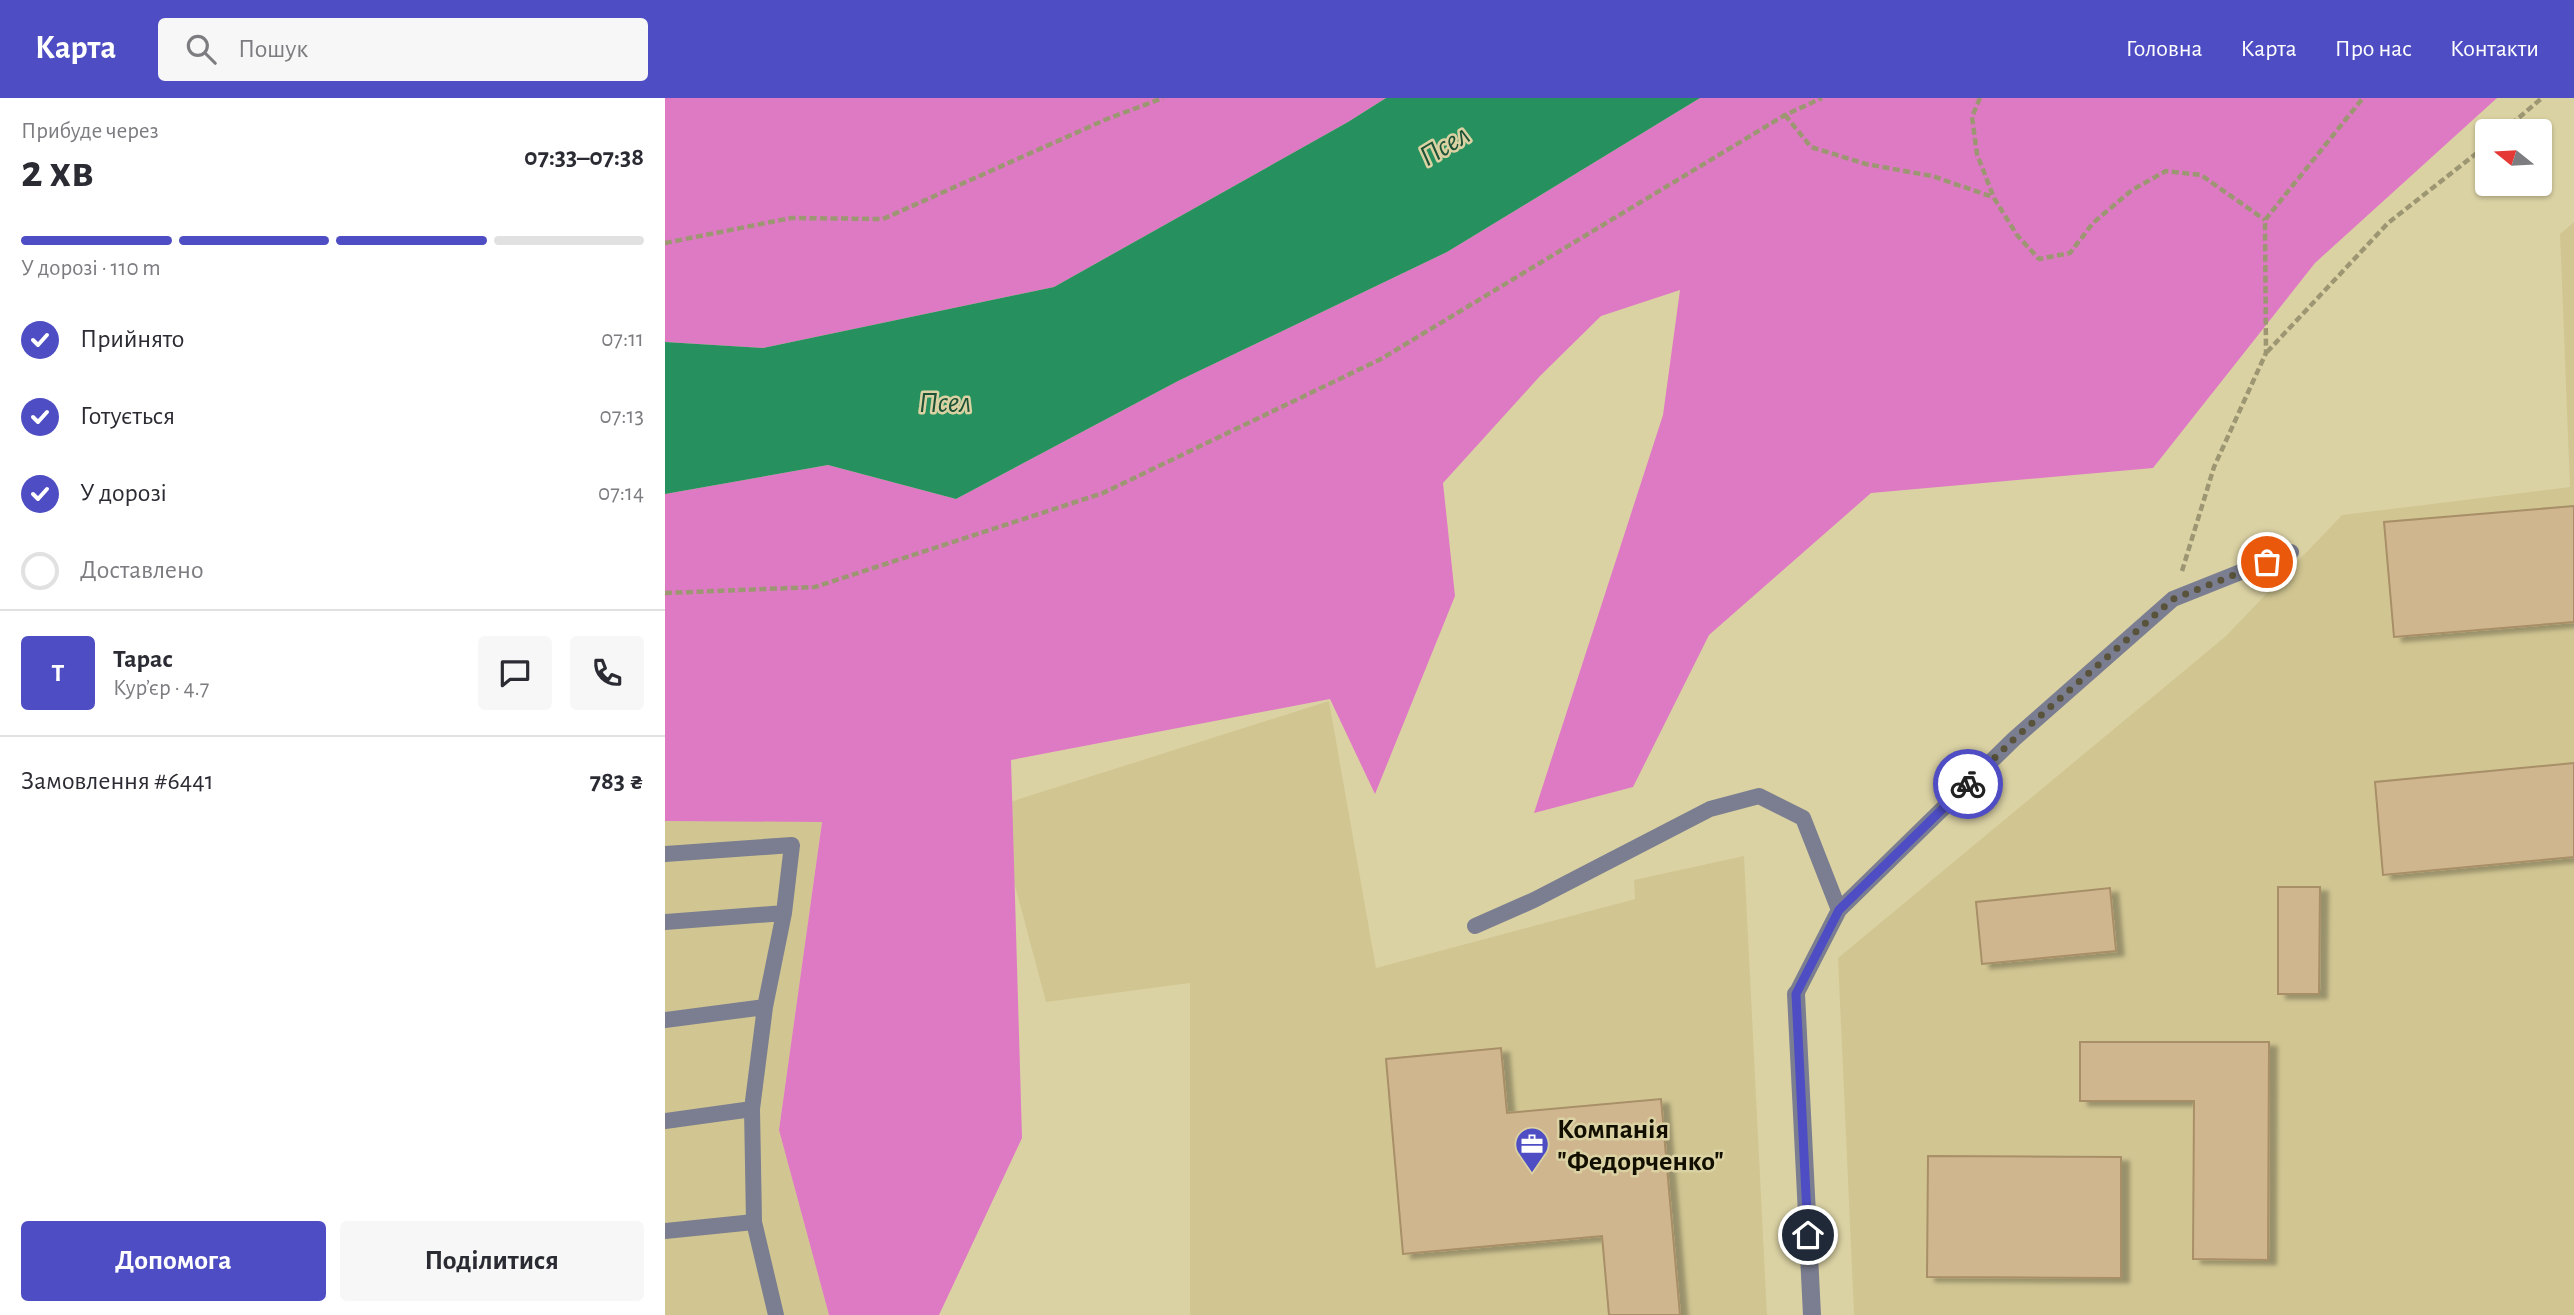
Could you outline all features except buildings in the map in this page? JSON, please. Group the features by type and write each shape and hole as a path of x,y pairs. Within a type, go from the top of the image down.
{"street":[{"path":"1796,994 1811,1315"}],"lane":[{"path":"1796,994 1839,910 2014,739 2173,599 2291,552"},
{"path":"1475,926 1534,900 1710,810 1759,796 1803,818 1839,910"},
{"path":"665,854 792,845 784,913 765,1007 752,1110 754,1222 776,1315"},
{"path":"665,922 784,913"},
{"path":"665,1020 765,1007"},
{"path":"665,1121 752,1110"},
{"path":"665,1231 754,1222"}],"path":[{"path":"665,243 791,218 883,219 1094,124 1163,98"},
{"path":"665,593 815,587 1103,493 1381,359 1785,115 1822,98"},
{"path":"1980,98 1972,117 1977,154 1994,198 2017,235 2039,258 2070,253 2092,223 2132,190 2166,171 2201,175 2265,220"},
{"path":"2266,353 2265,220 2363,98"},
{"path":"2517,119 2542,98"},
{"path":"1785,115 1811,147 1866,164 1932,177 1994,198"},
{"path":"2173,599 2214,467 2266,353 2388,223 2475,154"}],"shaded area":[{"path":"665,98 1386,98 1054,287 763,348 665,342"},
{"path":"1700,98 2497,98 2315,263 2153,468 1871,493 1709,635 1633,787 1534,813 1663,415 1680,290 1601,316 1540,376 1443,483 1455,596 1375,794 1330,699 1011,760 1022,1138 939,1315 829,1315 779,1130 822,822 665,821 665,494 828,465 956,499 1178,381 1447,252"},
{"path":"2574,222 2574,1315 1854,1315 1838,958 2226,636 2342,515 2570,487 2560,234"},
{"path":"1329,701 1376,968 1635,899 1634,880 1744,856 1767,1315 1190,1315 1190,983 1046,1002 994,807"},
{"path":"665,821 822,821 779,1130 829,1315 665,1315"}],"water":[{"name":"Псел","path":"1386,98 1700,98 1447,252 1178,381 956,499 828,465 665,494 665,342 763,348 1054,287"}],"way so far":[{"path":"1968,784 2014,739 2173,599 2267,562"}],"place":[{"name":"Компанія \"Федорченко\"","path":"1532,1174"}],"route":[{"path":"1808,1235 1796,994 1839,910 1968,784"}]}
